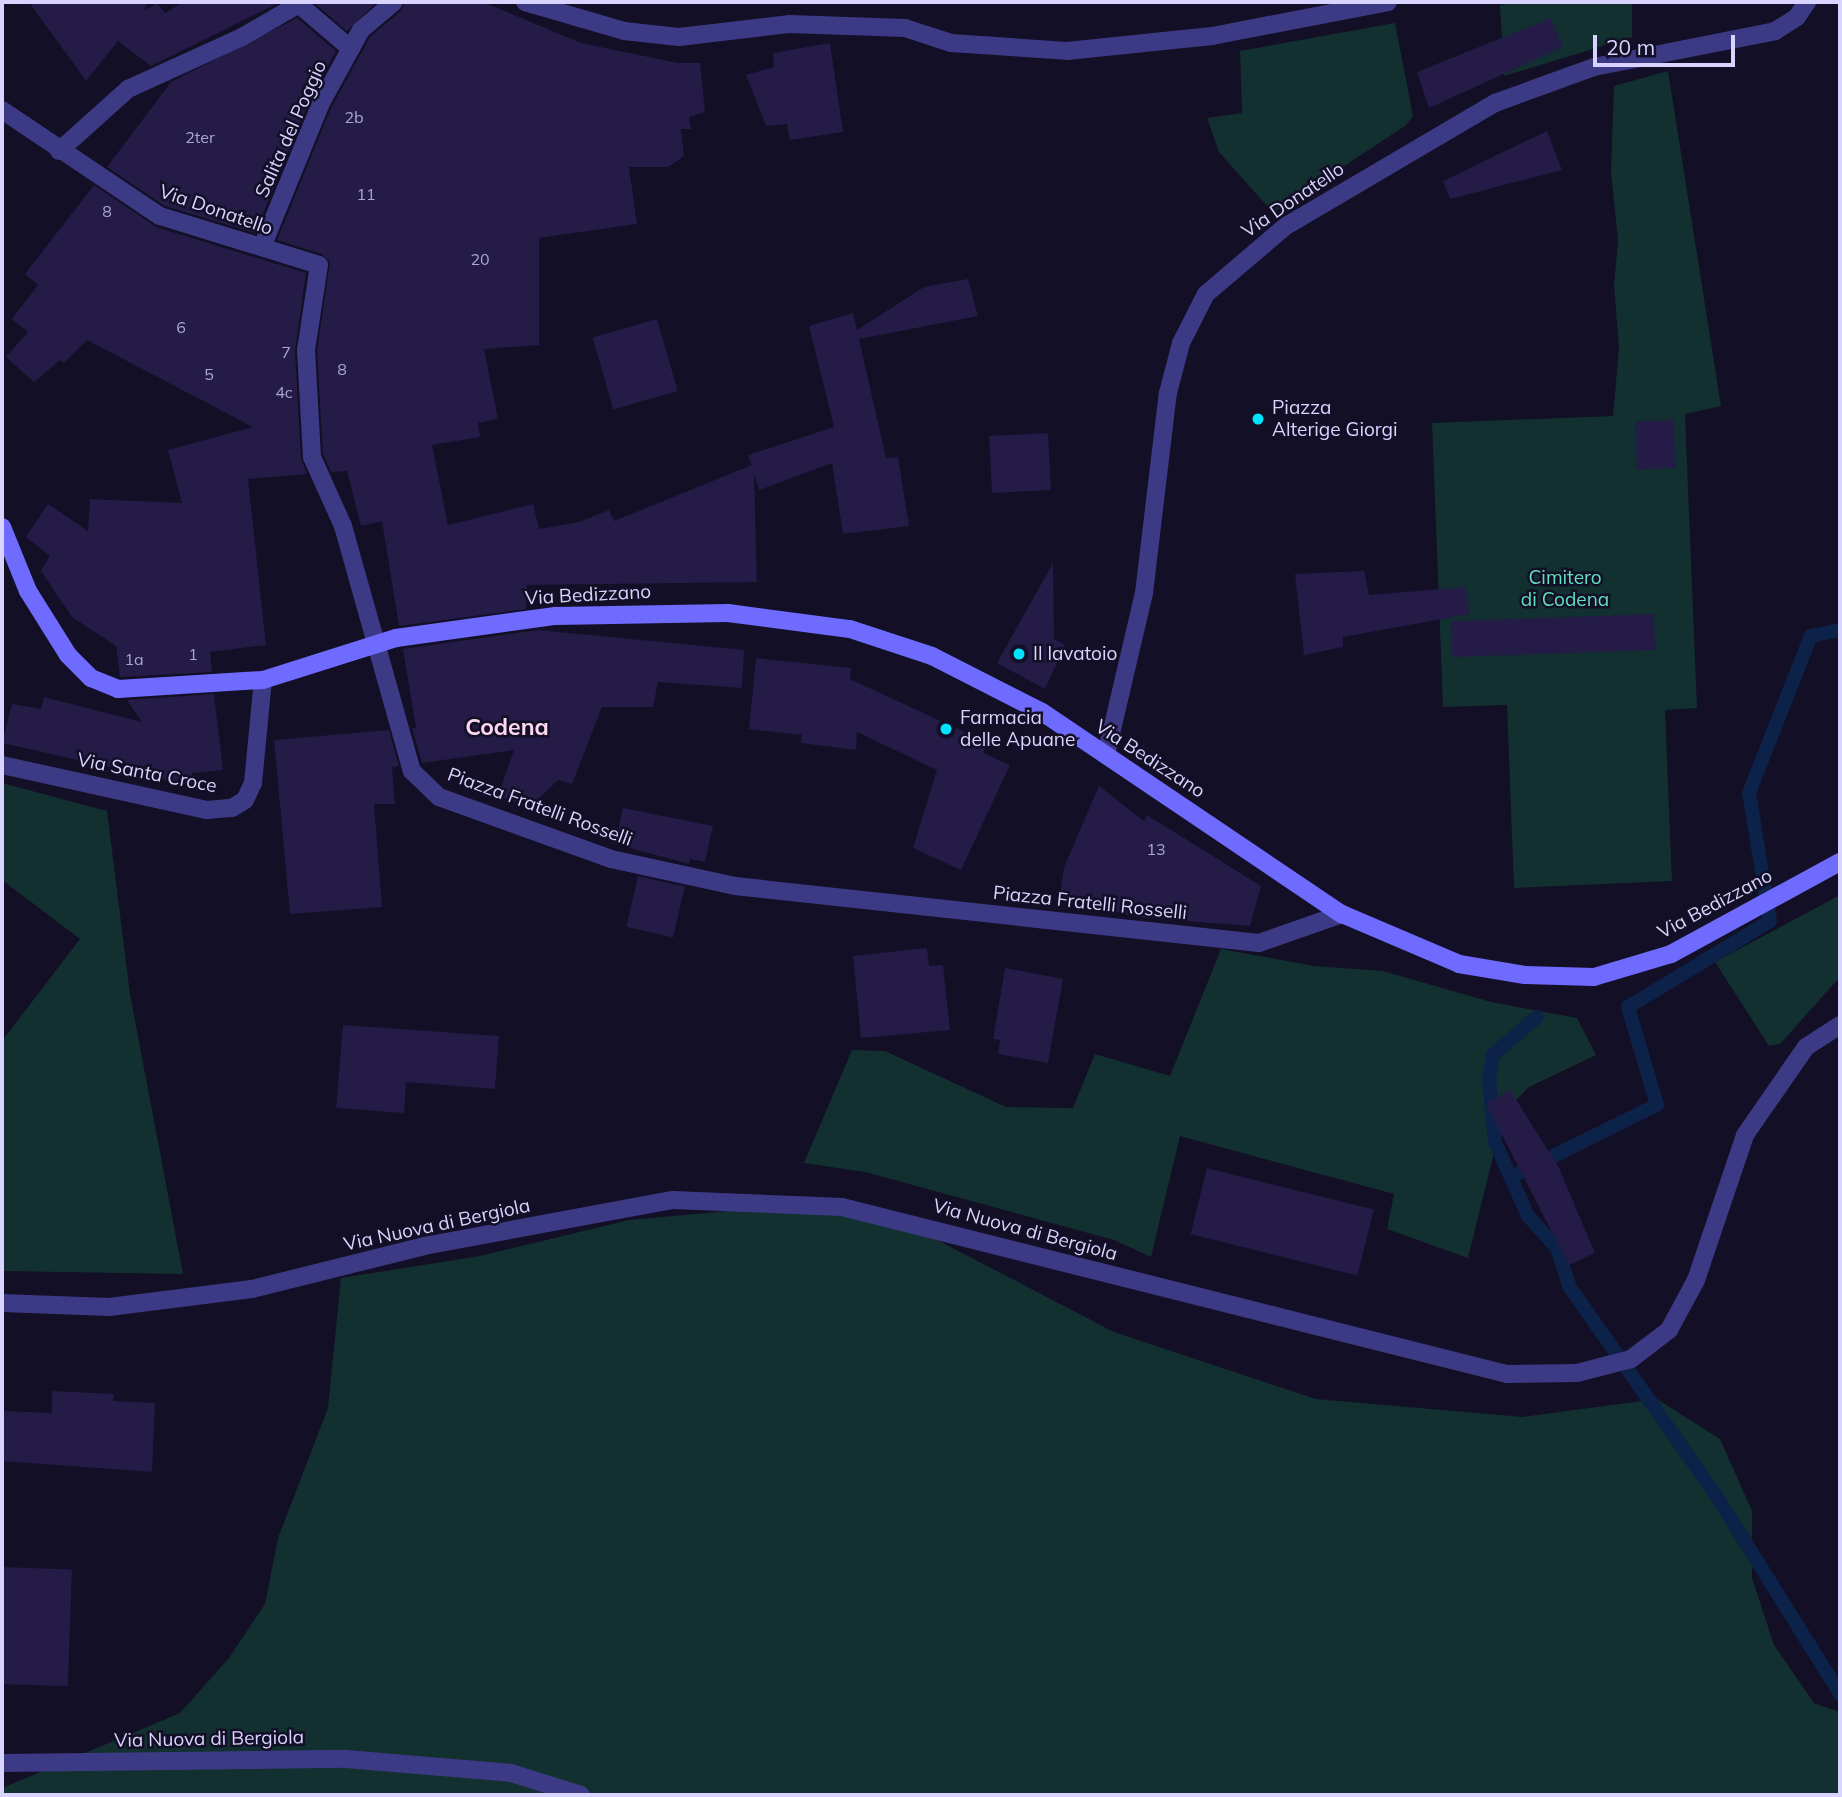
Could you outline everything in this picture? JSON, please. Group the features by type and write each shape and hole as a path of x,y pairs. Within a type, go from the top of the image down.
{"street":[{"name":"Salita del Poggio","path":"262,247 321,103 361,30 394,2"},
{"path":"525,2 624,31 679,37 790,24 905,28 951,43 1067,51 1212,36 1388,2"},
{"name":"Via Donatello","path":"1106,755 1144,593 1168,393 1181,342 1206,294 1286,226 1494,103 1594,67 1775,31 1797,17 1807,2"},
{"path":"59,151 128,89 180,61 242,37 298,3 351,50"},
{"name":"Via Donatello","path":"2,110 59,151 160,216 319,265"},
{"name":"Piazza Fratelli Rosselli","path":"319,265 306,351 313,457 388,641 412,771 439,797 611,859 735,886 1259,943 1342,914"},
{"name":"Via Bedizzano","path":"2,527 28,591 68,655 91,678 118,690 263,680 388,641 555,616 728,613 850,629 932,656 1042,712 1342,914 1459,964 1525,975 1594,977 1671,954 1840,862"},
{"name":"Via Santa Croce","path":"2,765 207,810 232,808 245,800 253,783 263,680"},
{"name":"Via Nuova di Bergiola","path":"2,1303 109,1307 252,1289 424,1245 673,1200 842,1207 1507,1374 1577,1373 1631,1359 1669,1330 1696,1280 1745,1135 1806,1047 1840,1026"},
{"name":"Via Nuova di Bergiola","path":"2,1763 346,1759 511,1773 581,1795"}],"green space":[{"path":"1523,2 1632,2 1632,37 1504,76 1500,5"},
{"path":"1395,23 1413,116 1405,126 1273,213 1219,152 1207,118 1242,113 1240,51"},
{"name":"Cimitero di Codena","path":"1668,71 1721,406 1685,414 1697,708 1665,710 1672,881 1514,888 1507,705 1443,707 1432,423 1613,416 1619,348 1614,285 1618,241 1611,172 1614,86"},
{"path":"2,783 107,811 130,994 183,1274 2,1271 2,1041 80,939 2,880"},
{"path":"1840,895 1840,977 1780,1044 1769,1046 1715,962"},
{"path":"1221,949 1314,966 1383,971 1491,1002 1577,1018 1596,1055 1529,1087 1504,1112 1468,1258 1387,1229 1394,1194 1180,1136 1151,1257 1114,1240 865,1172 804,1163 852,1050 885,1051 1006,1107 1073,1108 1095,1054 1170,1076"},
{"path":"773,1207 844,1207 916,1229 1114,1332 1316,1399 1523,1417 1657,1399 1720,1439 1752,1511 1752,1578 1774,1645 1814,1703 1840,1712 1840,1795 2,1795 2,1788 180,1713 229,1658 265,1604 278,1538 328,1408 341,1278 480,1256 629,1220"}],"building":[{"path":"29,2 148,2 144,11 157,3 165,13 183,2 280,2 151,66 118,41 86,81"},
{"path":"313,2 377,2 347,31"},
{"path":"405,2 483,2 581,43 678,63 700,63 705,112 689,117 691,129 681,129 684,156 668,167 629,167 637,224 539,238 539,345 484,349 498,419 478,423 480,437 432,445 448,525 533,504 539,529 579,522 609,510 614,521 752,465 748,455 834,427 809,326 853,313 857,330 924,287 968,279 978,316 859,339 886,458 898,457 909,526 843,534 832,463 759,490 754,473 757,582 527,585 526,609 399,626 382,521 361,526 347,471 331,472 323,454 317,351 330,262 322,254 277,240 331,108 370,37 401,11"},
{"path":"297,18 336,51 310,99 255,233 165,206 107,167 171,82"},
{"path":"1551,18 1563,47 1429,108 1417,72"},
{"path":"830,43 843,132 790,140 787,124 766,126 746,75 774,67 773,53"},
{"path":"1547,131 1562,170 1450,199 1443,181"},
{"path":"94,185 156,227 306,273 295,351 301,458 307,474 248,479 266,645 210,652 212,672 120,677 116,646 72,617 41,571 50,556 26,537 48,504 88,531 90,499 182,503 168,450 253,427 87,340 64,363 60,360 34,382 6,357 28,332 12,319 38,285 25,274"},
{"path":"657,319 678,391 613,410 593,337"},
{"path":"1674,420 1676,468 1637,469 1635,421"},
{"path":"1048,433 1051,490 992,493 989,436"},
{"path":"1053,563 1054,639 1065,645 1045,689 997,663"},
{"path":"1364,571 1369,595 1466,587 1470,614 1343,637 1343,647 1304,655 1295,574"},
{"path":"1654,614 1655,650 1452,657 1451,621"},
{"path":"539,630 744,650 742,688 658,682 653,707 602,707 572,784 558,780 530,807 498,796 514,750 422,763 412,728 416,728 403,649"},
{"path":"756,658 851,668 850,679 988,743 983,753 1010,765 961,870 913,848 937,770 857,732 856,750 801,743 802,735 749,729"},
{"path":"214,694 223,770 192,773 193,786 2,743 12,704 41,709 44,697 142,722 127,700"},
{"path":"389,730 399,766 392,767 395,804 374,804 382,907 290,914 274,740"},
{"path":"1099,786 1144,821 1147,815 1261,886 1250,926 1135,917 1060,895 1064,867"},
{"path":"623,808 713,826 705,862 690,859 689,864 615,844"},
{"path":"638,876 685,887 673,937 626,927"},
{"path":"927,948 929,966 943,965 950,1030 861,1038 853,956"},
{"path":"1005,968 1063,979 1048,1063 998,1054 1000,1040 993,1039"},
{"path":"343,1025 499,1036 495,1089 406,1082 404,1113 336,1108"},
{"path":"1510,1090 1559,1168 1595,1253 1569,1265 1486,1104"},
{"path":"1207,1168 1374,1210 1357,1276 1191,1234"},
{"path":"52,1391 114,1394 113,1401 155,1403 152,1472 2,1461 2,1411 52,1413"},
{"path":"2,1567 72,1569 68,1686 2,1684"}],"waterway":[{"path":"1511,1177 1657,1105 1628,1007 1770,921 1749,793 1811,636 1840,630"},
{"path":"1537,1017 1493,1055 1489,1079 1495,1142 1528,1216 1557,1248 1569,1286 1714,1492 1840,1694"}],"place":[{"name":"Piazza Alterige Giorgi","path":"1258,419"},
{"name":"Il lavatoio","path":"1019,654"},
{"name":"Farmacia delle Apuane","path":"946,729"}],"district":[{"name":"Codena","path":"507,727"}]}
